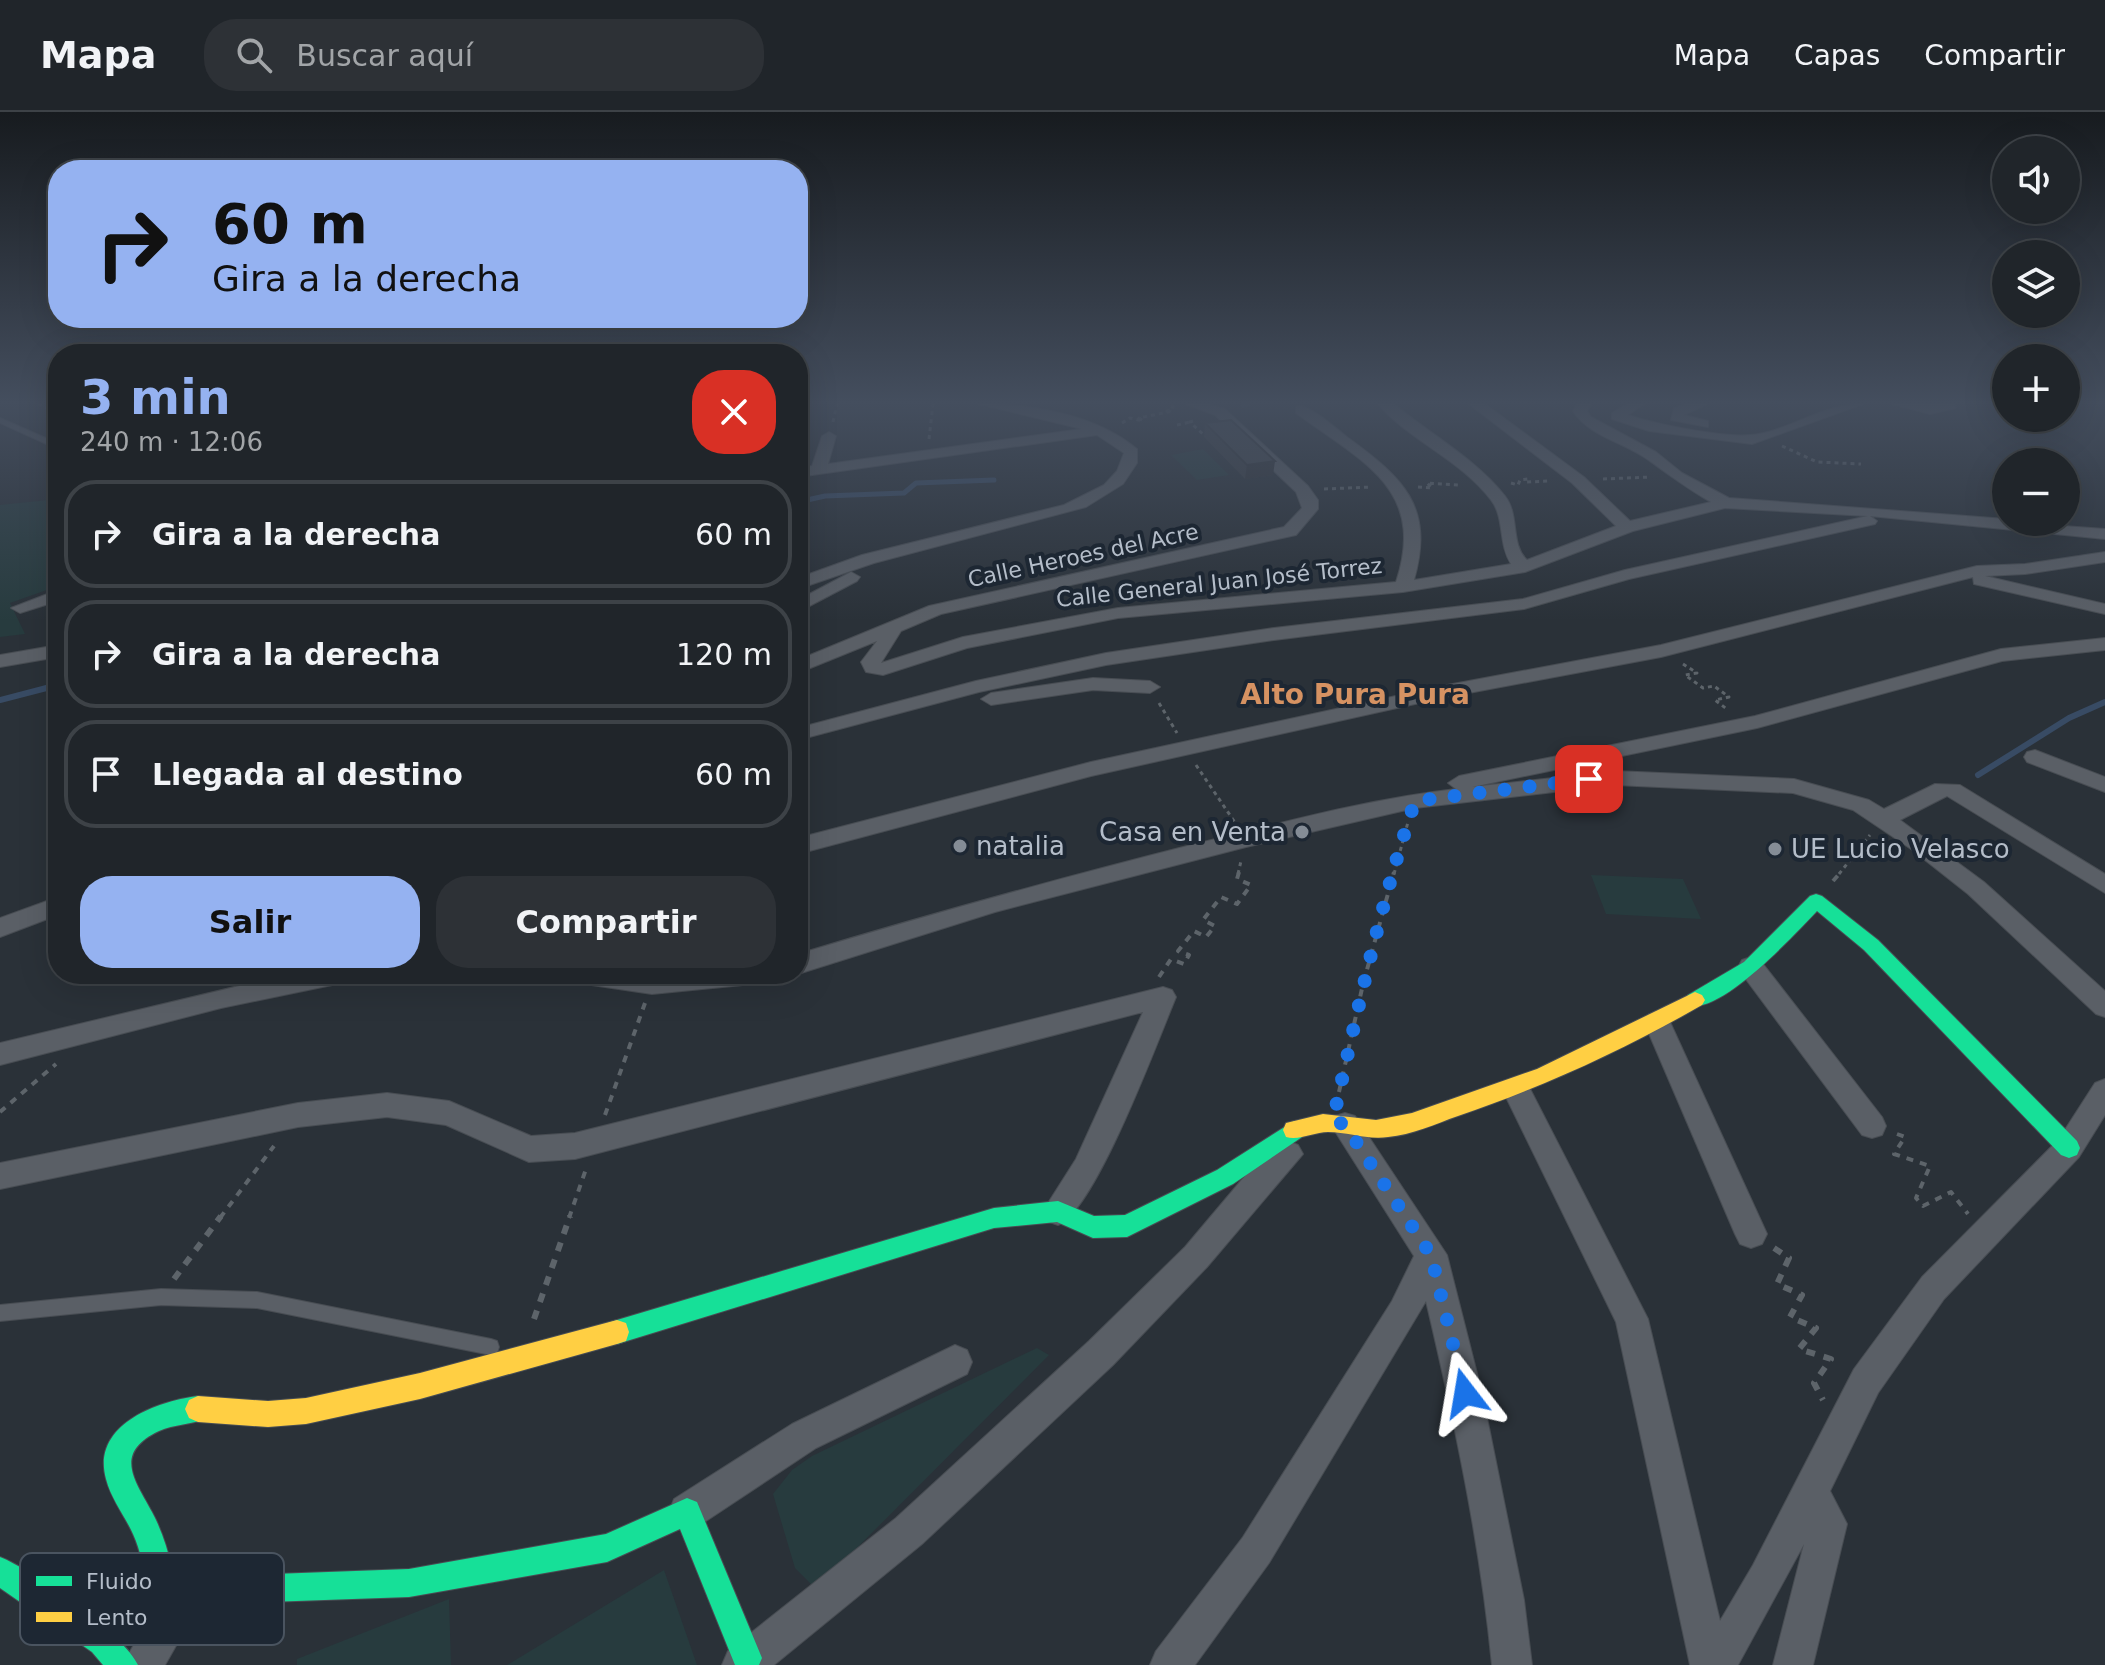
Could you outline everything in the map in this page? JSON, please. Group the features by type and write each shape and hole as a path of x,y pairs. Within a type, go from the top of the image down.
{"street":[{"path":"808,580 868,559 1070,508 1096,498 1116,484 1121,476"},
{"name":"Calle Heroes del Acre","path":"808,663 935,610 1234,546 1290,531 1310,509 1310,500 1289,476"},
{"path":"1381,476 1406,500 1412,549 1403,587"},
{"path":"1477,476 1503,503 1509,548 1525,567"},
{"path":"1573,476 1627,527"},
{"path":"1678,476 1725,503 1915,515 2105,534"},
{"name":"Calle General Juan José Torrez","path":"892,628 891,635 871,662 873,668 883,669 963,643 1118,613 1403,587 1525,567 1627,527 1725,503"},
{"path":"808,731 976,687 1106,659 1274,634 1524,604 1625,575 1835,527 1915,515"},
{"path":"808,843 1091,769 1281,730 1442,692 1661,651 1963,575 2105,557"},
{"path":"808,601 858,573 867,566 868,559"},
{"path":"1963,575 2105,609"},
{"path":"20,608 48,598"},
{"path":"1415,801 1436,790 1492,775 1757,722 2001,655 2105,644"},
{"path":"0,661 48,653"},
{"path":"808,741 837,731 1013,695 1093,684 1150,687"},
{"path":"2035,757 2105,785"},
{"path":"808,961 1100,874 1415,801 1615,778 1794,786 1845,798 1885,818 2022,927 2105,1007"},
{"path":"1885,818 1938,791 1952,790 2105,885"},
{"path":"153,1553 144,1525 121,1492 116,1460 128,1439 144,1423 169,1412 204,1408 289,1413 430,1384 994,1218 1058,1211 1093,1227 1127,1226 1225,1177 1288,1133 1339,1123 1391,1128 1516,1089 1657,1022 1751,967 1816,901 1871,945 2069,1148"},
{"path":"0,928 48,910"},
{"path":"1751,967 1872,1126"},
{"path":"0,1054 99,1027 292,984"},
{"path":"0,1176 346,1108 420,1107 449,1113 529,1149 575,1146 1163,997 1087,1168 1058,1211"},
{"path":"1657,1022 1751,1234"},
{"path":"1516,1089 1632,1319 1710,1665"},
{"path":"1716,1665 1812,1495 1839,1431 1866,1381 1933,1288 2069,1148 2105,1091"},
{"path":"1339,1123 1431,1255 1465,1393 1505,1600 1512,1665"},
{"path":"687,1512 744,1662 932,1510 1112,1343 1196,1257 1272,1166 1339,1123"},
{"path":"1170,1665 1256,1550 1404,1312 1431,1255"},
{"path":"284,1588 409,1583 607,1548 687,1512 804,1436 955,1362"},
{"path":"1793,1665 1828,1524 1812,1495"},
{"path":"0,1571 20,1585"},
{"path":"105,1645 123,1665"},
{"path":"142,1665 154,1645"}],"lane":[{"path":"0,1313 161,1297 257,1300 501,1349 520,1359"}],"path":[{"path":"1661,651 1697,673 1685,675 1703,688 1714,686 1729,697 1715,700 1742,721 1753,718 1757,722"},
{"path":"1339,1123 1363,984 1395,862 1415,801"},
{"path":"1816,901 1885,818"},
{"path":"0,1112 65,1057"},
{"path":"161,1297 298,1115"},
{"path":"1872,1126 1905,1137 1894,1154 1930,1166 1916,1198 1923,1206 1951,1192 1972,1218"},
{"path":"1751,1234 1789,1258 1777,1284 1802,1295 1790,1317 1816,1328 1799,1349 1831,1359 1814,1383 1839,1431"}],"green space":[{"path":"1193,476 1220,476 1197,480"},
{"path":"48,500 48,590 10,603 25,634 0,637 0,505"},
{"path":"1591,875 1683,879 1701,919 1606,914"},
{"path":"1037,1348 1049,1355 816,1589 795,1568 773,1494 792,1470 812,1456"},
{"path":"664,1570 697,1665 507,1665"},
{"path":"449,1599 451,1665 297,1665 297,1659"}],"waterway":[{"path":"808,500 825,496 904,493 916,483 994,480"},
{"path":"0,700 48,688"},
{"path":"1978,775 2069,718 2105,702"}],"traffic: fast":[{"path":"1695,1000 1751,967 1816,901 1871,945 2069,1148"},
{"path":"617,1332 994,1218 1058,1211 1093,1227 1127,1226 1225,1177 1294,1130"},
{"path":"154,1553 146,1530 120,1482 117,1459 130,1435 142,1426 170,1414 198,1409"},
{"path":"284,1588 409,1583 607,1548 687,1512 747,1658"},
{"path":"0,1571 20,1585"},
{"path":"105,1645 123,1665"}],"traffic: slow":[{"path":"1294,1130 1323,1123 1376,1129 1412,1123 1544,1075 1606,1047 1695,1000"},
{"path":"198,1409 268,1414 306,1411 420,1386 617,1332"}],"place":[{"name":"Casa en Venta","path":"1302,832"},
{"name":"natalia","path":"960,846"},
{"name":"UE Lucio Velasco","path":"1775,849"}],"district":[{"name":"Alto Pura Pura","path":"1355,694"}],"route":[{"path":"1465,1393 1431,1255 1345,1125 1333,1120 1363,984 1395,862 1415,801 1532,789 1589,779"}]}
